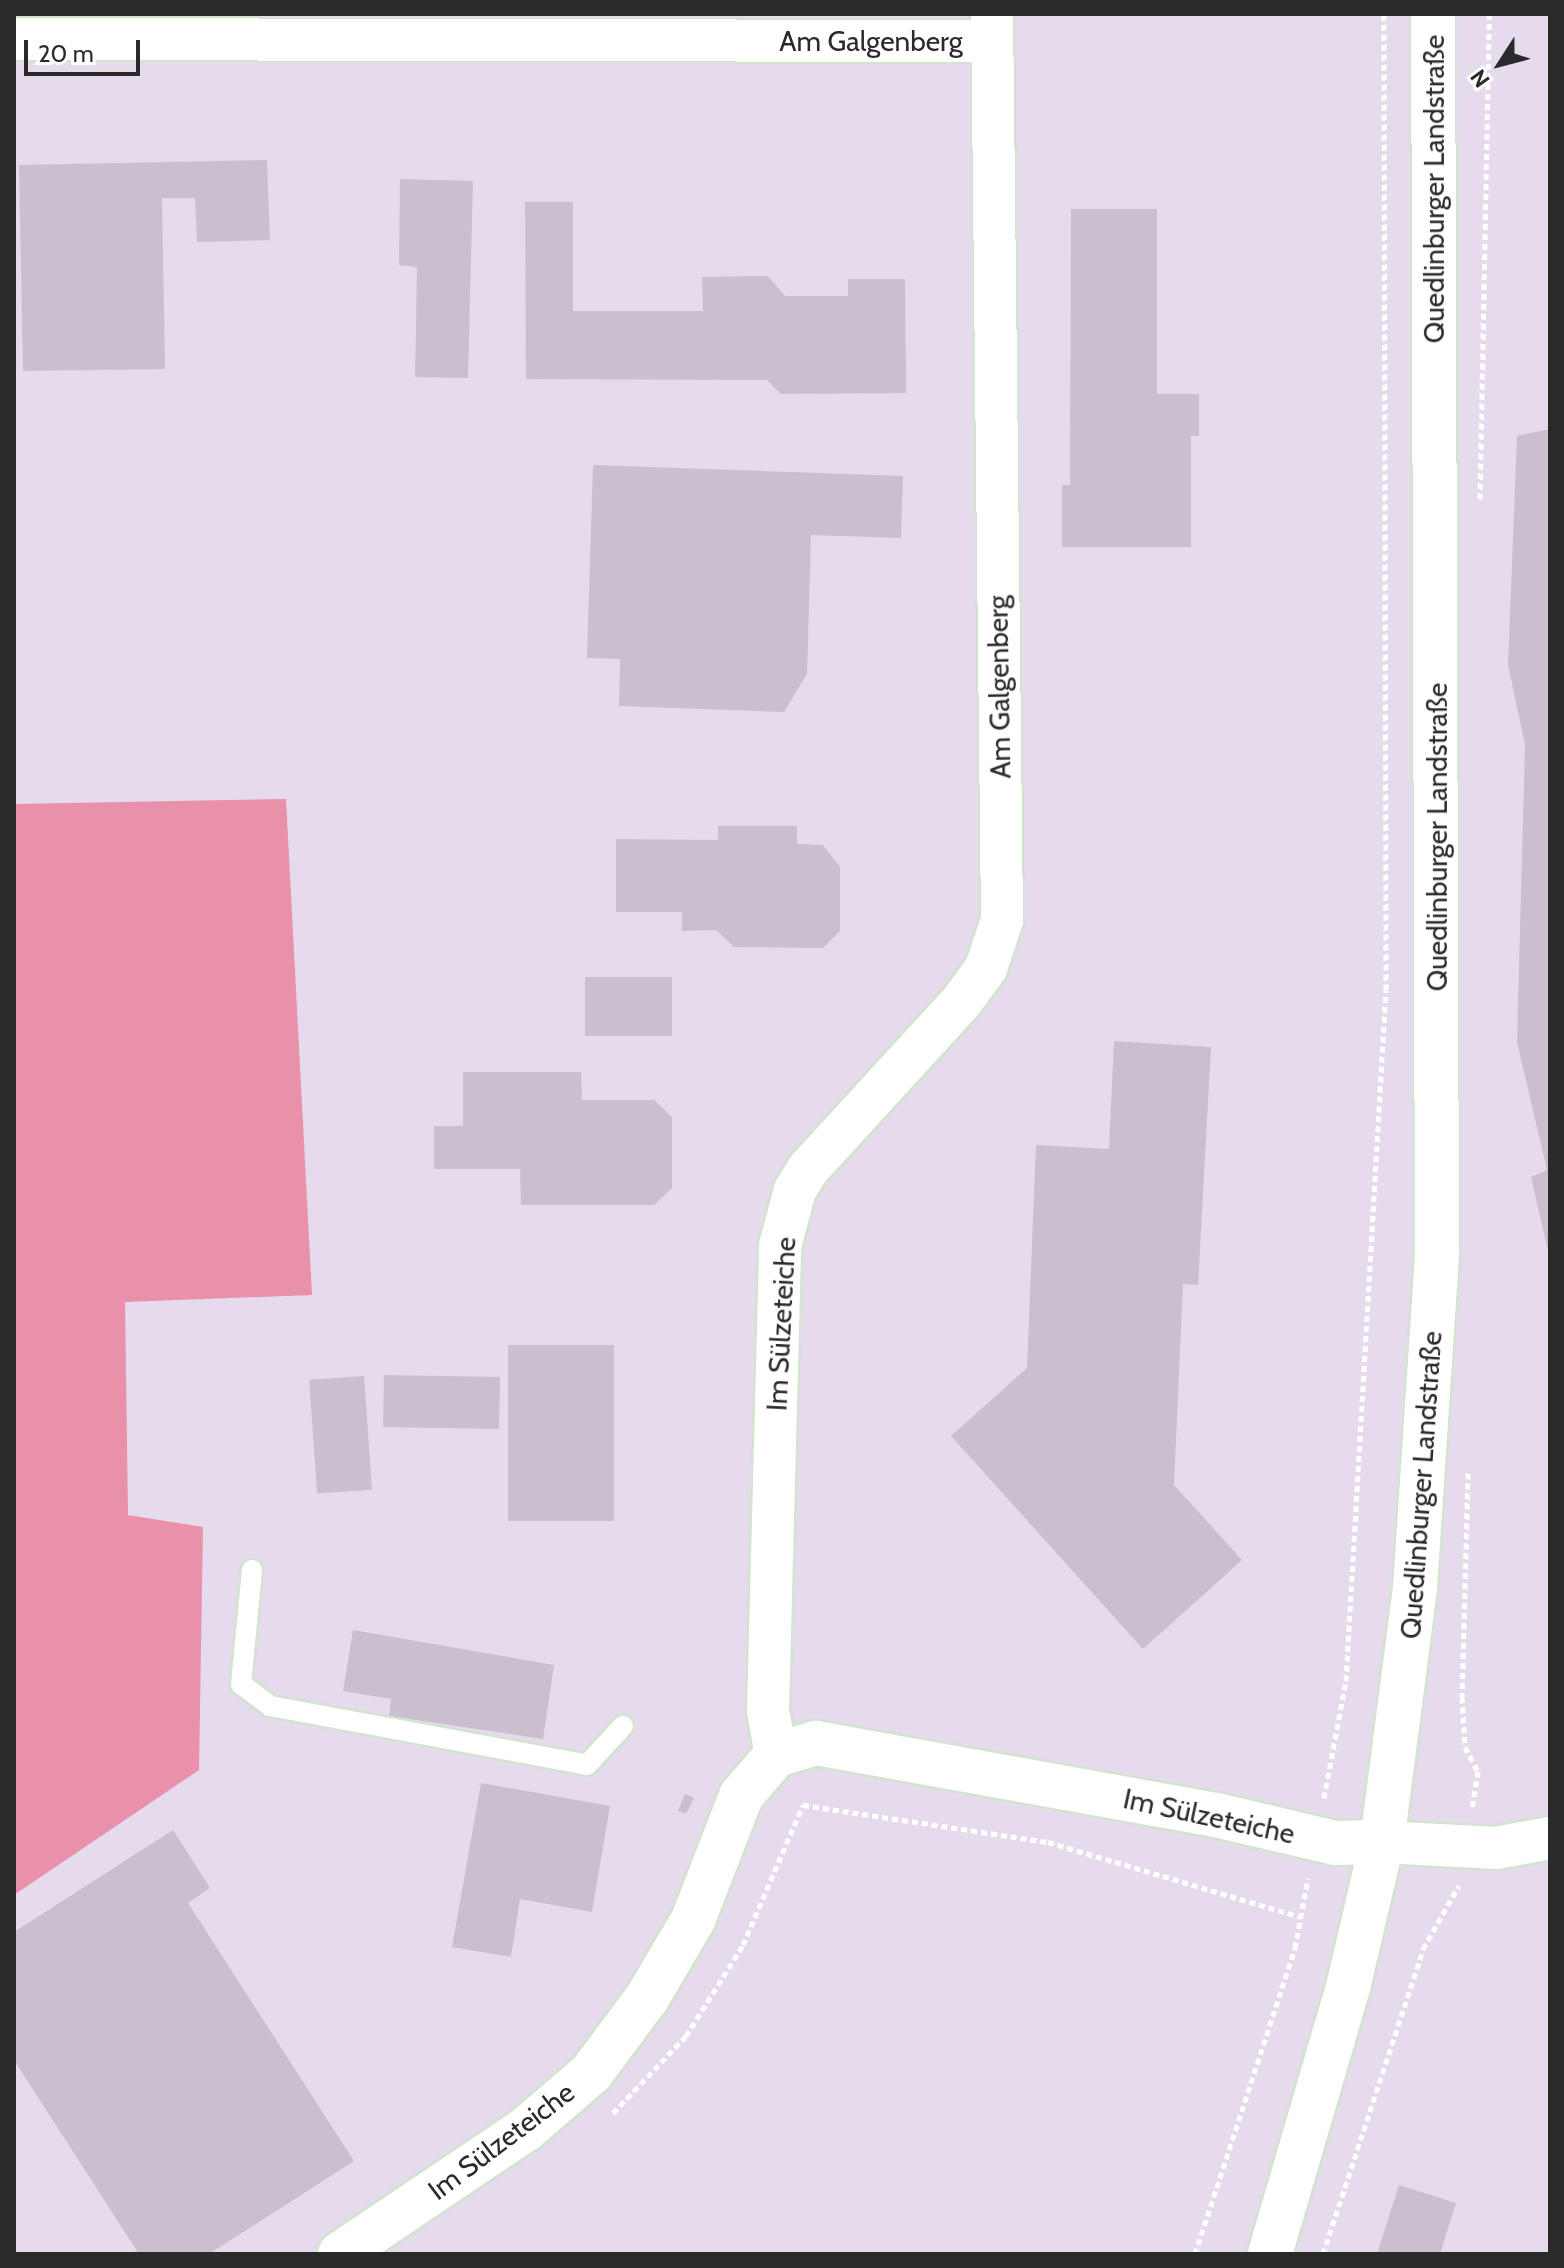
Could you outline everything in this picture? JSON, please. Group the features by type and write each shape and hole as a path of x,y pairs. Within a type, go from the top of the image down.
{"main road":[{"name":"Quedlinburger Landstraße","path":"1382,1842 1409,1659 1437,1256 1433,14"},
{"name":"Im Sülzeteiche","path":"340,2254 526,2129 591,2073 685,1933 741,1796 776,1755 816,1743 1316,1839 1382,1842"},
{"path":"1270,2254 1349,1983 1382,1842"}],"street":[{"name":"Am Galgenberg","path":"14,39 992,28 1002,920"},
{"name":"Im Sülzeteiche","path":"776,1755 768,1711 780,1246 795,1190 809,1168 962,1001 986,968 1002,920"},
{"name":"Im Sülzeteiche","path":"1382,1842 1496,1848 1550,1838"}],"lane":[{"path":"252,1570 241,1684 270,1706 587,1765 623,1726"}],"path":[{"path":"1195,2254 1301,1917 1346,1681 1386,990 1384,14"},
{"path":"603,2120 627,2103 686,2036 743,1945 803,1805 1048,1842 1301,1917"}],"shaded area":[{"path":"286,799 312,1295 125,1302 128,1515 203,1527 199,1770 14,1895 14,804"}],"building":[{"path":"267,160 270,240 197,242 195,198 162,198 165,369 23,371 19,165"},
{"path":"400,179 473,181 468,378 415,377 417,267 399,265"},
{"path":"525,202 573,202 573,311 703,311 702,277 768,276 785,296 848,296 848,279 905,279 906,393 781,394 767,380 526,379"},
{"path":"1071,209 1157,209 1157,394 1199,394 1199,436 1191,436 1191,547 1062,547 1062,485 1070,485"},
{"path":"1550,429 1549,1255 1531,1177 1547,1170 1517,1042 1525,745 1508,665 1517,436"},
{"path":"593,465 903,476 901,538 811,535 807,674 784,712 619,706 620,659 587,658"},
{"path":"718,826 797,826 797,844 823,845 840,867 840,931 823,948 734,947 716,930 682,931 682,912 616,912 616,839 718,840"},
{"path":"585,977 672,977 672,1036 585,1036"},
{"path":"1114,1041 1211,1047 1198,1285 1183,1284 1174,1485 1242,1560 1143,1649 951,1436 1027,1368 1036,1145 1109,1149"},
{"path":"463,1072 581,1072 582,1100 654,1100 672,1117 672,1188 654,1205 521,1205 520,1169 434,1169 434,1126 463,1126"},
{"path":"508,1345 614,1345 614,1521 508,1521"},
{"path":"384,1375 500,1377 499,1429 383,1427"},
{"path":"364,1376 372,1490 317,1494 309,1380"},
{"path":"353,1630 554,1665 543,1739 389,1716 391,1699 343,1691"},
{"path":"481,1783 610,1806 592,1912 520,1899 511,1957 452,1947"},
{"path":"685,1794 694,1798 686,1814 678,1811"},
{"path":"173,1830 210,1888 188,1903 354,2161 209,2254 139,2254 14,2060 14,1932"},
{"path":"1399,2185 1456,2203 1440,2254 1377,2254"}]}
